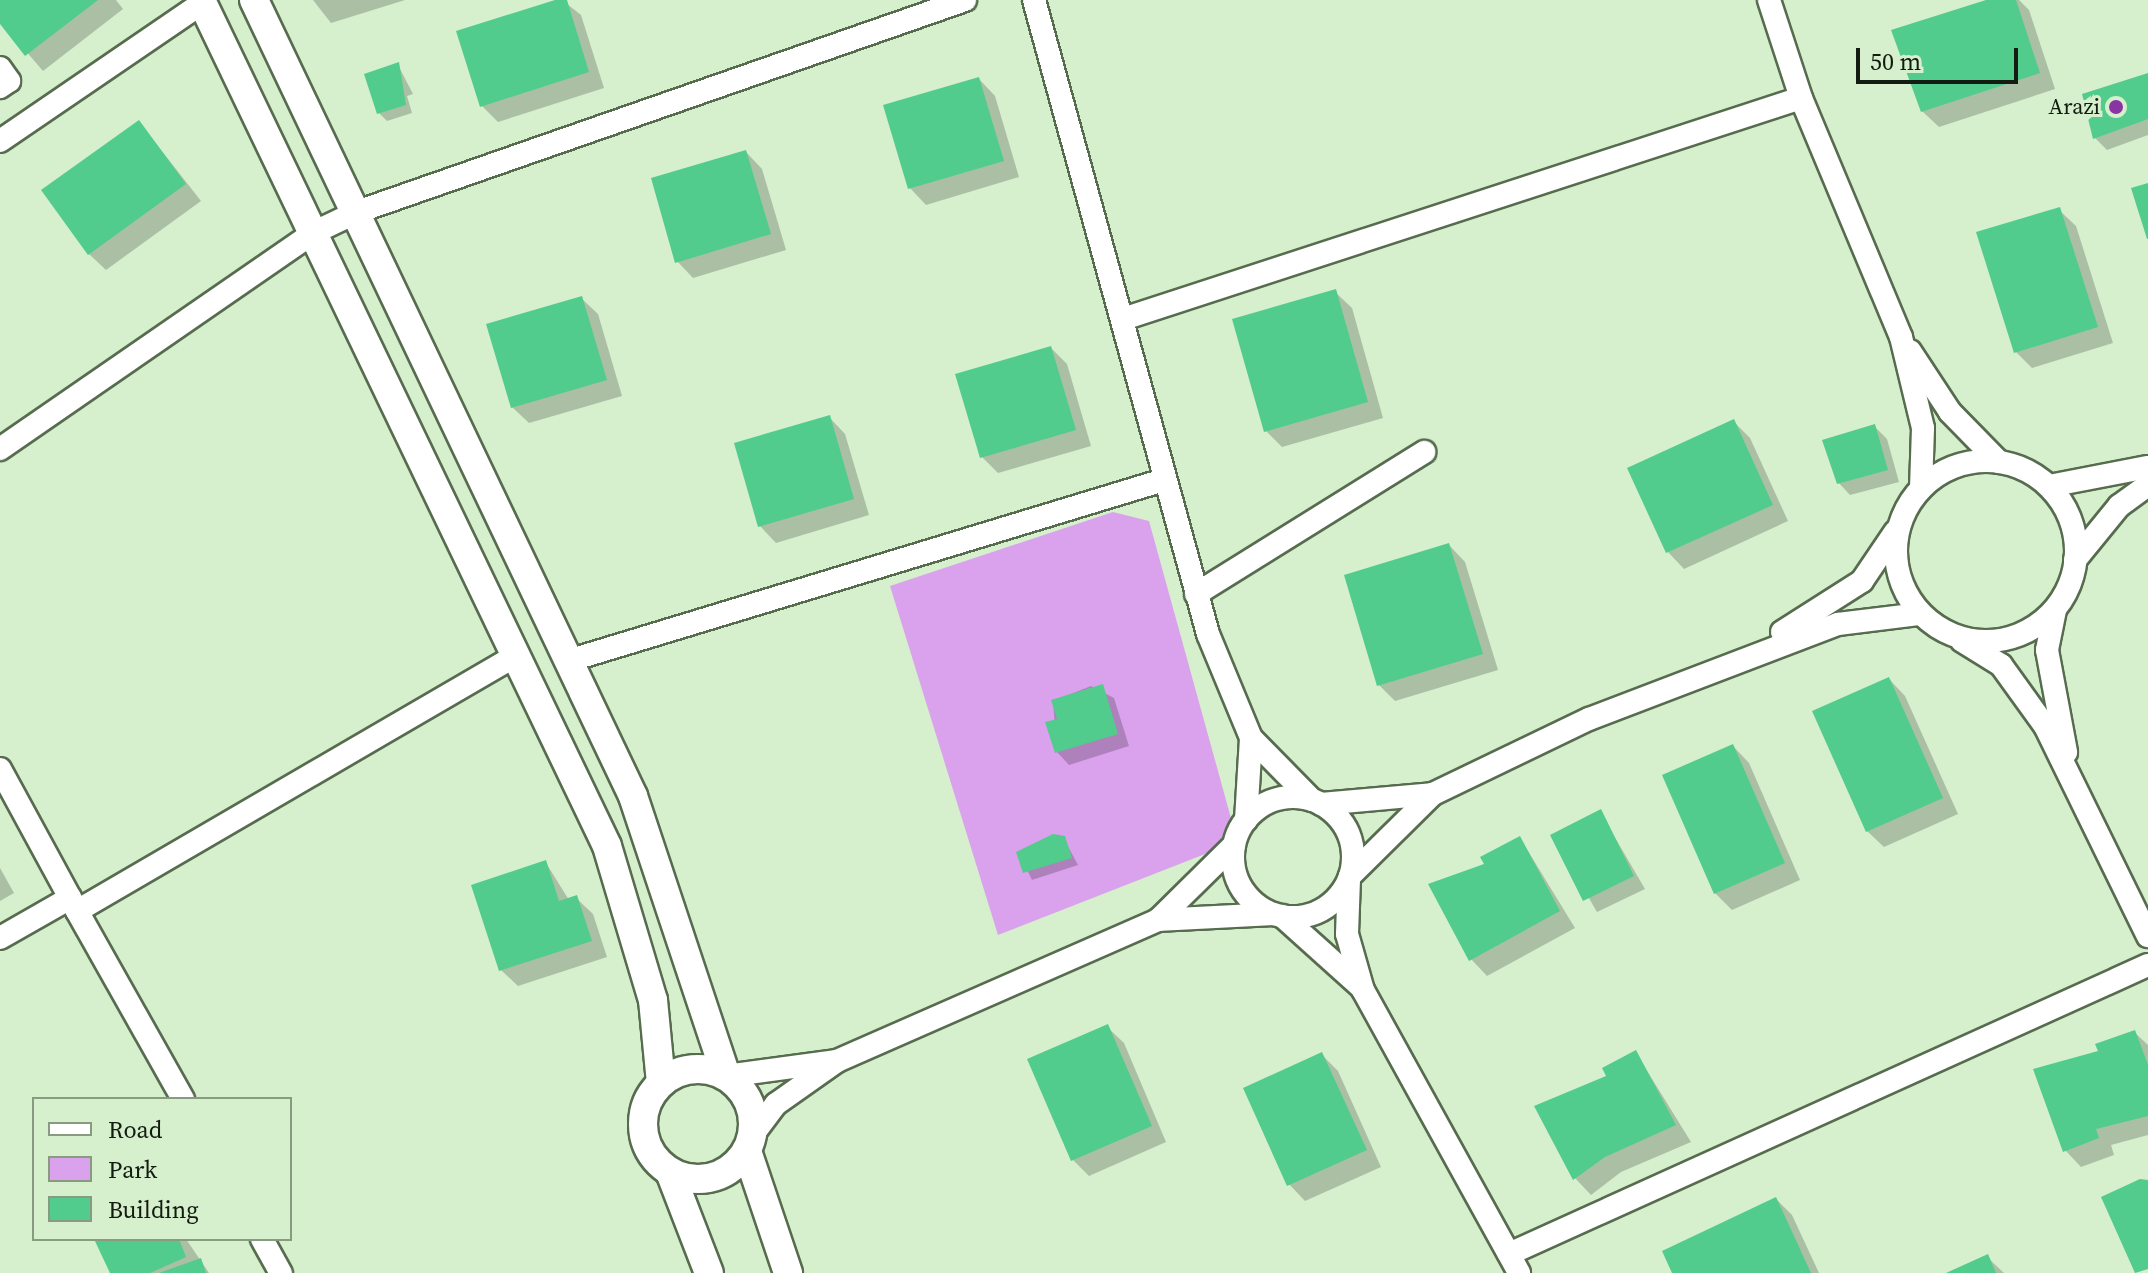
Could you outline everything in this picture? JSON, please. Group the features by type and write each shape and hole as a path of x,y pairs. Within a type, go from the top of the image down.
{"main road":[{"path":"254,0 571,660 633,796 726,1076 749,1101 750,1143 788,1273"},
{"path":"201,2 315,232 607,846 653,1000 661,1083"},
{"path":"709,1273 670,1172 643,1131 647,1106 661,1083 692,1069 726,1076"},
{"path":"670,1172 721,1175 750,1143"}],"street":[{"path":"0,449 315,232 357,212 965,0"},
{"path":"750,1143 776,1104 837,1061 1158,920 1234,845 1246,820 1251,738 1196,594 1034,0"},
{"path":"1743,655 1862,581 1921,487 1923,428 1901,337 1801,98 1773,0"},
{"path":"0,141 201,2"},
{"path":"0,68 9,81 0,87"},
{"path":"1123,319 1801,98"},
{"path":"1901,337 1950,412 1999,462 2049,486 2073,526 2075,560"},
{"path":"1196,594 1424,452"},
{"path":"1921,487 1965,463 1999,462"},
{"path":"2049,486 2148,467"},
{"path":"571,660 1164,480"},
{"path":"2072,780 2047,650 2057,606 2075,560 2119,506 2148,485"},
{"path":"1898,528 1901,583 1920,614 2001,665 2072,780 2148,936"},
{"path":"1954,636 2014,637 2057,606"},
{"path":"1246,820 1284,797 1317,802 1433,794 1743,655 1838,624 1920,614"},
{"path":"0,938 73,904 515,656"},
{"path":"1251,738 1317,802 1352,843 1347,934 1363,990 1514,1263 2148,965"},
{"path":"0,769 182,1097"},
{"path":"1158,920 1319,912 1433,794"},
{"path":"1234,845 1244,893 1277,915 1363,990"},
{"path":"726,1076 837,1061"},
{"path":"263,1241 281,1273"}],"green space":[{"path":"1113,512 1149,521 1234,829 1223,847 998,935 890,586"}],"building":[{"path":"0,0 98,0 25,56 0,24"},
{"path":"555,0 567,0 589,72 480,107 456,31"},
{"path":"1986,0 2016,0 2040,73 1921,112 1891,30"},
{"path":"399,62 406,105 377,114 364,74"},
{"name":"Arazi","path":"2148,73 2148,119 2093,139 2082,94"},
{"path":"979,77 1004,161 908,189 883,105"},
{"path":"139,120 186,184 88,255 41,190"},
{"path":"746,150 771,234 675,263 651,178"},
{"path":"2148,183 2148,239 2147,239 2131,188"},
{"path":"2060,207 2098,327 2014,353 1976,232"},
{"path":"1336,289 1368,402 1264,432 1232,319"},
{"path":"582,296 607,380 511,408 486,324"},
{"path":"1051,346 1076,430 980,458 955,374"},
{"path":"830,415 854,499 758,527 734,443"},
{"path":"1734,419 1773,505 1666,553 1627,468"},
{"path":"1875,424 1888,470 1837,484 1822,440"},
{"path":"1449,543 1483,654 1377,686 1344,575"},
{"path":"1889,677 1943,798 1866,832 1812,711"},
{"path":"1103,684 1118,734 1055,753 1045,722 1057,719 1051,700"},
{"path":"1733,744 1785,863 1714,894 1662,775"},
{"path":"1601,809 1634,876 1583,901 1550,835"},
{"path":"1053,834 1065,836 1072,858 1023,873 1016,852"},
{"path":"1520,836 1560,911 1469,961 1428,884 1484,864 1480,857"},
{"path":"546,860 559,901 577,895 592,941 499,971 471,885"},
{"path":"1108,1024 1152,1126 1071,1161 1027,1059"},
{"path":"2135,1030 2148,1065 2148,1116 2096,1129 2099,1138 2063,1152 2033,1069 2098,1051 2095,1044"},
{"path":"1636,1050 1676,1125 1605,1157 1573,1180 1534,1106 1606,1076 1602,1068"},
{"path":"1322,1052 1367,1150 1287,1186 1243,1088"},
{"path":"2140,1179 2148,1180 2148,1269 2135,1273 2101,1197"},
{"path":"1776,1197 1811,1273 1672,1273 1662,1251"},
{"path":"95,1241 180,1241 186,1257 150,1273 110,1273"},
{"path":"1988,1254 1996,1273 1946,1273"},
{"path":"201,1258 206,1273 159,1273"}],"place":[{"name":"Arazi","path":"2116,107"}]}
